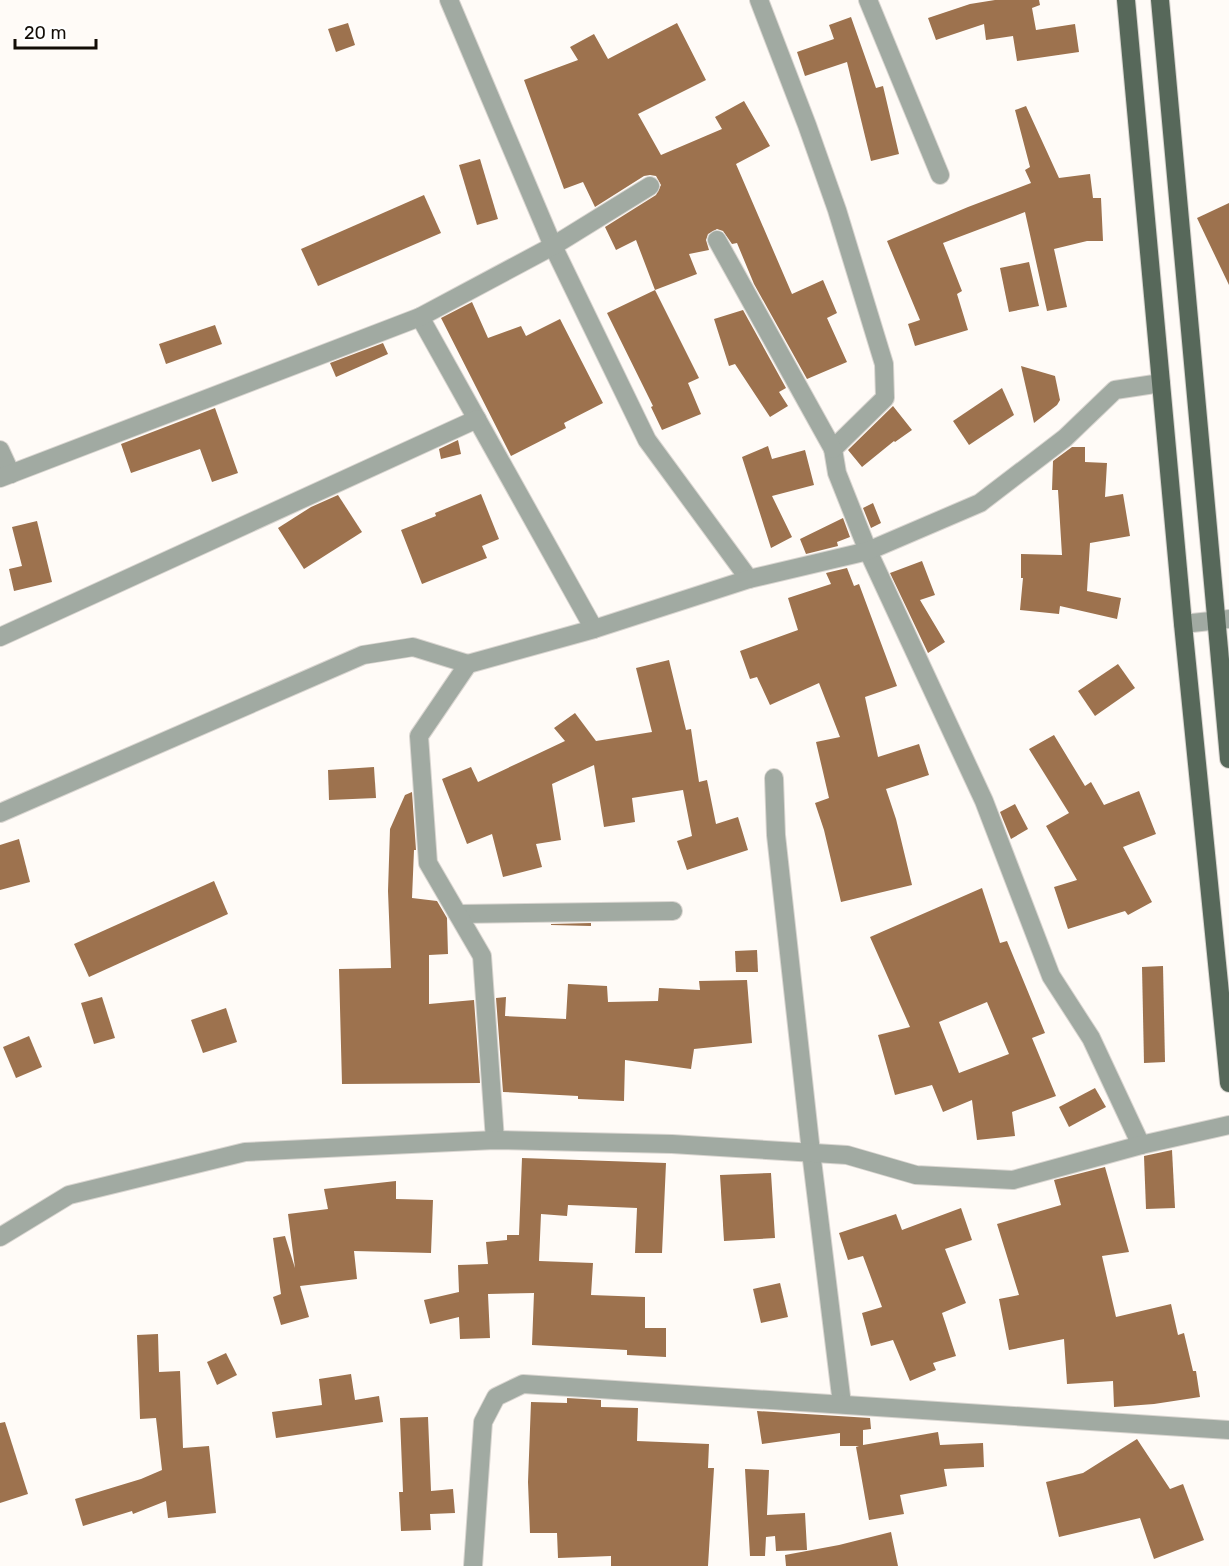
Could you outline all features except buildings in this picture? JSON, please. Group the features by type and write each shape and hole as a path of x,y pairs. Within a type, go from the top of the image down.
{"main road":[{"path":"1126,0 1229,1083"},
{"path":"1160,0 1223,620 1229,759"}],"street":[{"path":"449,0 554,246 647,440 749,579"},
{"path":"759,0 807,124 837,210 884,364 885,398 832,449"},
{"path":"868,0 940,175"},
{"path":"0,450 5,476 420,317 554,246 650,186"},
{"path":"717,240 832,449 837,473 868,551 984,801 1051,976 1091,1038 1141,1145"},
{"path":"420,317 594,628"},
{"path":"0,813 363,655 413,646 468,664 594,628 749,579 868,551 980,503 1065,438 1115,390 1161,383"},
{"path":"0,637 477,420"},
{"path":"1184,624 1223,620"},
{"path":"468,664 419,736 428,863 482,956 495,1140"},
{"path":"774,778 776,835 842,1404"},
{"path":"458,914 673,911"},
{"path":"0,1237 69,1195 245,1152 495,1140 672,1144 847,1155 916,1175 1013,1180 1141,1145 1229,1125"},
{"path":"473,1566 483,1422 496,1397 523,1384 1229,1430"}]}
